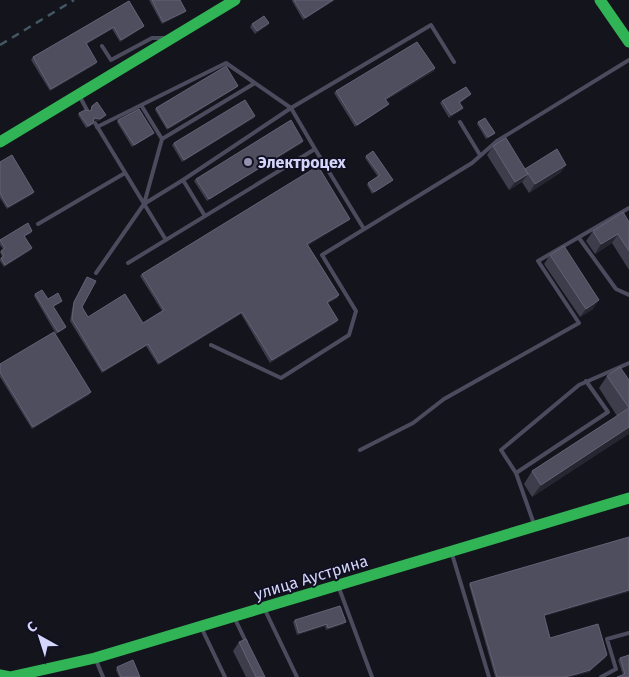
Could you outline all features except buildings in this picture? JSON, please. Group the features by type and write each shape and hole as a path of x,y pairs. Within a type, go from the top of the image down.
{"street":[{"path":"0,142 235,0"},
{"path":"600,0 629,42"},
{"name":"улица Аустрина","path":"0,675 10,677 95,658 629,498"}],"lane":[{"path":"144,204 291,108 431,24 454,62"},
{"path":"102,46 111,60 152,38 173,38"},
{"path":"211,346 281,378 349,335 356,311 322,255 480,156 497,141 629,60"},
{"path":"166,240 96,125 226,63 291,108 364,229"},
{"path":"96,273 144,204 162,139 255,83"},
{"path":"78,95 87,110"},
{"path":"141,105 162,139"},
{"path":"460,122 480,156"},
{"path":"128,264 315,149"},
{"path":"38,224 125,173"},
{"path":"183,180 205,216"},
{"path":"360,450 413,423 444,399 579,323 538,261 629,208"},
{"path":"578,238 616,289 629,296"},
{"path":"534,526 516,473 501,450 586,381 629,363"},
{"path":"516,473 608,412 586,381"},
{"path":"452,552 489,677"},
{"path":"338,586 372,677"},
{"path":"264,608 297,677"},
{"path":"234,617 250,651"},
{"path":"202,627 225,677"},
{"path":"601,677 616,669 607,639 629,633"},
{"path":"95,658 103,677"}],"railway":[{"path":"0,45 74,0"}],"traffic: fast":[{"path":"0,142 235,0"},
{"path":"600,0 629,42"},
{"path":"0,675 10,677 95,658 629,498"}],"place":[{"name":"Электроцех","path":"248,162"}]}
